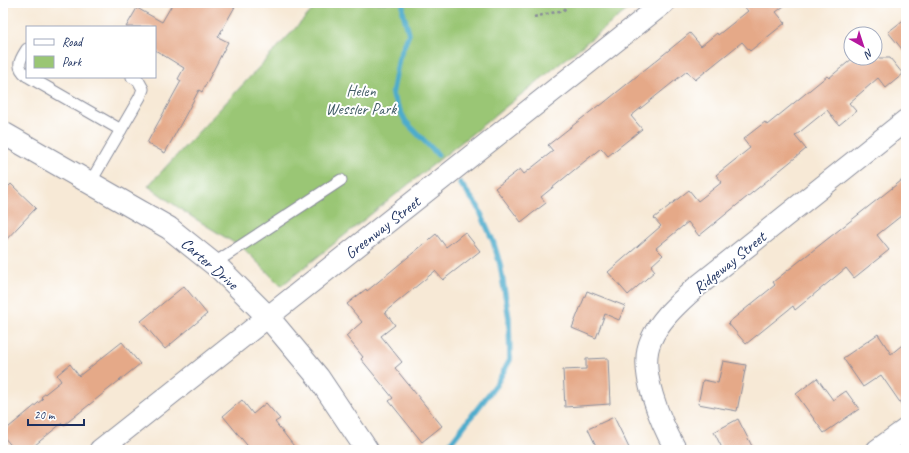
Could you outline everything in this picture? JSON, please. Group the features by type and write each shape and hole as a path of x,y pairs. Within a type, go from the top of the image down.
{"street":[{"name":"Greenway Street","path":"100,450 664,3"},
{"name":"Ridgeway Street","path":"676,450 653,398 646,358 651,340 668,313 694,290 906,120"},
{"name":"Carter Drive","path":"3,132 169,228 213,264 268,317 318,377 367,450"},
{"path":"877,450 906,429"}],"lane":[{"path":"26,51 20,60 20,68 26,74"},
{"path":"31,78 121,130"},
{"path":"90,183 140,97 143,89 138,80 134,78"},
{"path":"213,264 341,180"}],"path":[{"path":"534,17 564,10 569,3"}],"green space":[{"name":"Helen Wessler Park","path":"319,3 636,3 281,286 244,249 186,213 148,186"}],"building":[{"path":"173,3 237,3 218,37 228,42 202,92 199,90 165,153 147,143 181,81 178,79 184,68 156,51 156,26 127,26 137,8 162,22"},
{"path":"741,3 788,3 776,12 785,23 750,51 742,42 695,80 687,71 631,116 642,129 608,156 601,148 541,197 546,203 521,222 495,188 520,169 524,174 553,151 548,145 599,105 600,106 690,33 701,46 717,33 718,35 748,11"},
{"path":"906,18 906,54 888,32"},
{"path":"883,58 890,58 903,74 886,88 878,78 849,103 856,111 839,125 827,110 795,136 806,149 699,236 688,222 656,248 663,255 651,266 655,271 628,295 608,272 661,226 654,218 689,190 698,201 722,182 716,175 750,148 743,139 765,122 767,125 827,76 829,78 843,66 883,66"},
{"path":"906,177 906,212 877,235 889,250 854,278 846,268 795,310 793,306 746,344 728,323 775,285 773,282"},
{"path":"11,184 36,208 3,243 3,192"},
{"path":"465,232 480,251 443,280 435,271 385,312 395,325 381,336 402,362 395,368 442,426 422,442 389,401 393,398 361,359 363,357 346,336 362,322 347,304 366,289 367,291 436,234 446,247"},
{"path":"184,286 207,314 165,349 141,321"},
{"path":"587,291 625,306 619,320 605,314 596,338 572,328"},
{"path":"878,334 891,354 906,342 906,411 881,375 863,387 843,358"},
{"path":"122,342 140,364 64,425 62,423 29,450 15,450 3,436 3,432 43,399 41,397 61,381 57,375 70,364 79,376"},
{"path":"608,358 610,404 565,407 563,370 586,369 586,359"},
{"path":"723,361 746,365 737,411 698,404 703,380 718,383"},
{"path":"817,378 833,400 846,391 859,409 824,433 796,394"},
{"path":"242,400 253,414 266,403 280,419 275,422 297,450 251,450 223,416"},
{"path":"614,417 630,450 598,450 588,429"},
{"path":"738,419 754,450 723,450 714,432"}],"waterway":[{"path":"403,3 403,12 409,34 399,58 392,95 406,122 438,155"},
{"path":"445,450 496,385 510,360 509,318 500,264 493,241 478,207 460,183"}]}
